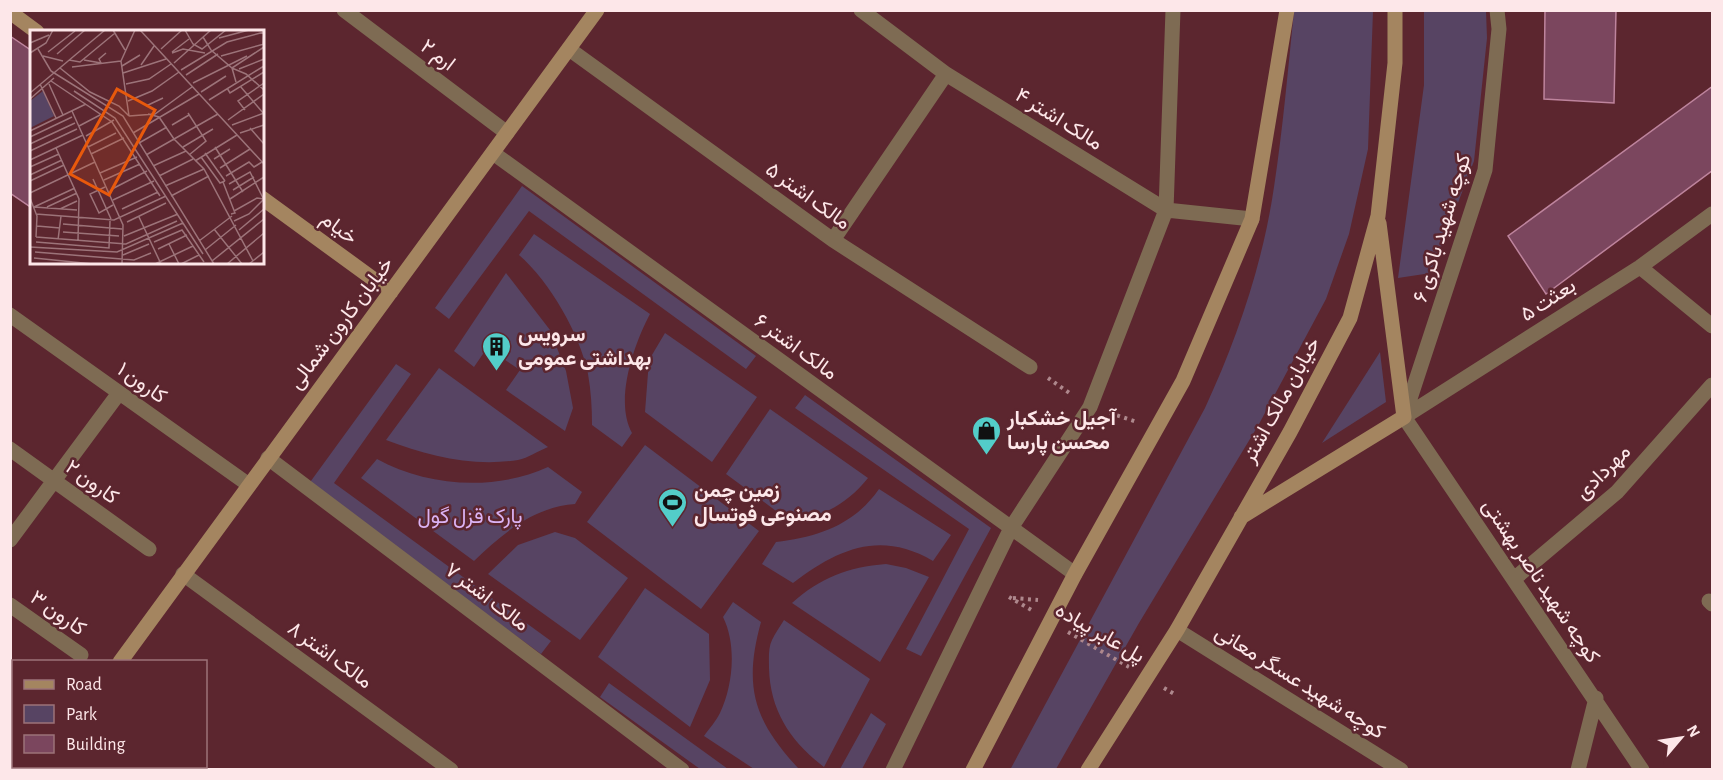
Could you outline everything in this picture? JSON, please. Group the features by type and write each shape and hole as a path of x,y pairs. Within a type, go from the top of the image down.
{"main road":[{"name":"خیابان کارون شمالی","path":"121,660 597,10"},
{"path":"972,770 1075,574 1183,381 1252,219 1287,10"},
{"name":"خیابان مالک اشتر","path":"1088,770 1177,630 1290,432 1350,318 1378,216 1395,63 1395,10"},
{"path":"10,12 34,30"},
{"name":"خیام","path":"264,199 391,292"},
{"path":"1239,518 1404,417 1378,216"}],"street":[{"name":"ارم ۲","path":"344,10 507,133"},
{"name":"مالک اشتر ۴","path":"861,10 946,74 1166,210 1252,219"},
{"path":"893,770 1011,528 1090,406 1166,210 1173,10"},
{"name":"کوچه شهید باکری ۶","path":"1404,417 1485,170 1499,29 1497,10"},
{"name":"مالک اشتر ۵","path":"569,49 833,240 1030,367"},
{"path":"833,240 946,74"},
{"name":"مالک اشتر ۶","path":"493,153 1075,574"},
{"name":"بعثت ۵","path":"1404,417 1640,267 1713,214"},
{"path":"1640,267 1713,326"},
{"name":"کارون ۱","path":"10,315 249,485"},
{"name":"مهردادی","path":"1514,579 1617,492 1713,385"},
{"path":"10,540 119,393"},
{"name":"کوچه شهید ناصر بهشتی","path":"1404,417 1596,698 1642,770"},
{"name":"کارون ۲","path":"10,449 149,549"},
{"name":"مالک اشتر ۷","path":"268,458 682,770"},
{"name":"مالک اشتر ۸","path":"183,574 451,770"},
{"name":"کارون ۳","path":"10,605 81,655"},
{"name":"کوچه شهید عسگر معانی","path":"1177,630 1401,770"},
{"path":"1578,770 1596,698"}],"path":[{"name":"پل عابر پیاده","path":"1009,597 1039,615"},
{"name":"پل عابر پیاده","path":"1058,626 1137,672"},
{"name":"پل عابر پیاده","path":"1156,684 1176,695"}],"green space":[{"path":"1294,11 1373,11 1368,149 1349,234 1326,299 1259,424 1139,623 1056,769 1010,770 1205,408 1228,355 1256,272 1269,215 1280,143"},
{"path":"1424,11 1486,11 1487,38 1474,161 1431,273 1398,278 1424,85"},
{"path":"522,186 756,356 746,369 529,211 449,319 435,308"},
{"path":"534,234 650,314 638,341 628,373 625,405 632,433 622,447 592,425 588,374 578,342 562,310 542,279 519,255"},
{"path":"506,273 550,330 566,371 573,408 565,431 506,390 520,370 487,348 474,367 454,351"},
{"path":"665,333 757,397 712,462 645,412 649,360"},
{"path":"1380,352 1386,402 1322,443"},
{"name":"پارک قزل گول","path":"396,364 411,374 334,483 551,641 541,654 308,485"},
{"name":"پارک قزل گول","path":"439,368 548,447 518,460 484,462 450,459 386,440"},
{"path":"805,395 991,528 921,656 906,649 969,529 795,408"},
{"path":"770,409 868,478 852,495 834,508 791,522 726,474"},
{"name":"زمین چمن مصنوعی فوتسال","path":"645,445 759,531 701,609 587,522"},
{"name":"پارک قزل گول","path":"377,459 418,475 462,482 506,480 548,467 582,492 575,504 546,510 520,523 474,561 361,478"},
{"path":"879,489 951,535 933,561 914,552 877,545 843,553 826,561 793,583 762,564 776,542 806,537 834,527 858,512"},
{"name":"پارک قزل گول","path":"555,532 575,538 628,578 580,640 488,574 518,545"},
{"path":"886,564 906,568 929,577 880,662 792,603 813,587 835,575"},
{"path":"645,588 709,634 710,680 690,727 598,657"},
{"path":"733,602 761,622 753,666 756,702 762,719 772,735 799,769 754,769 704,736 720,713 728,691 732,653 723,617"},
{"path":"784,620 870,679 824,767 792,736 773,698 770,684 769,650 773,637"},
{"path":"609,683 728,769 700,769 600,697"},
{"path":"871,713 886,724 862,769 840,769"}],"building":[{"path":"1545,10 1616,10 1614,103 1544,99"},
{"path":"10,36 30,50 30,207 10,193"},
{"path":"1713,86 1713,170 1546,294 1508,236"}],"place":[{"name":"سرویس بهداشتی عمومی","path":"497,372"},
{"name":"آجیل خشکبار محسن پارسا","path":"986,456"},
{"name":"زمین چمن مصنوعی فوتسال","path":"673,528"}]}
